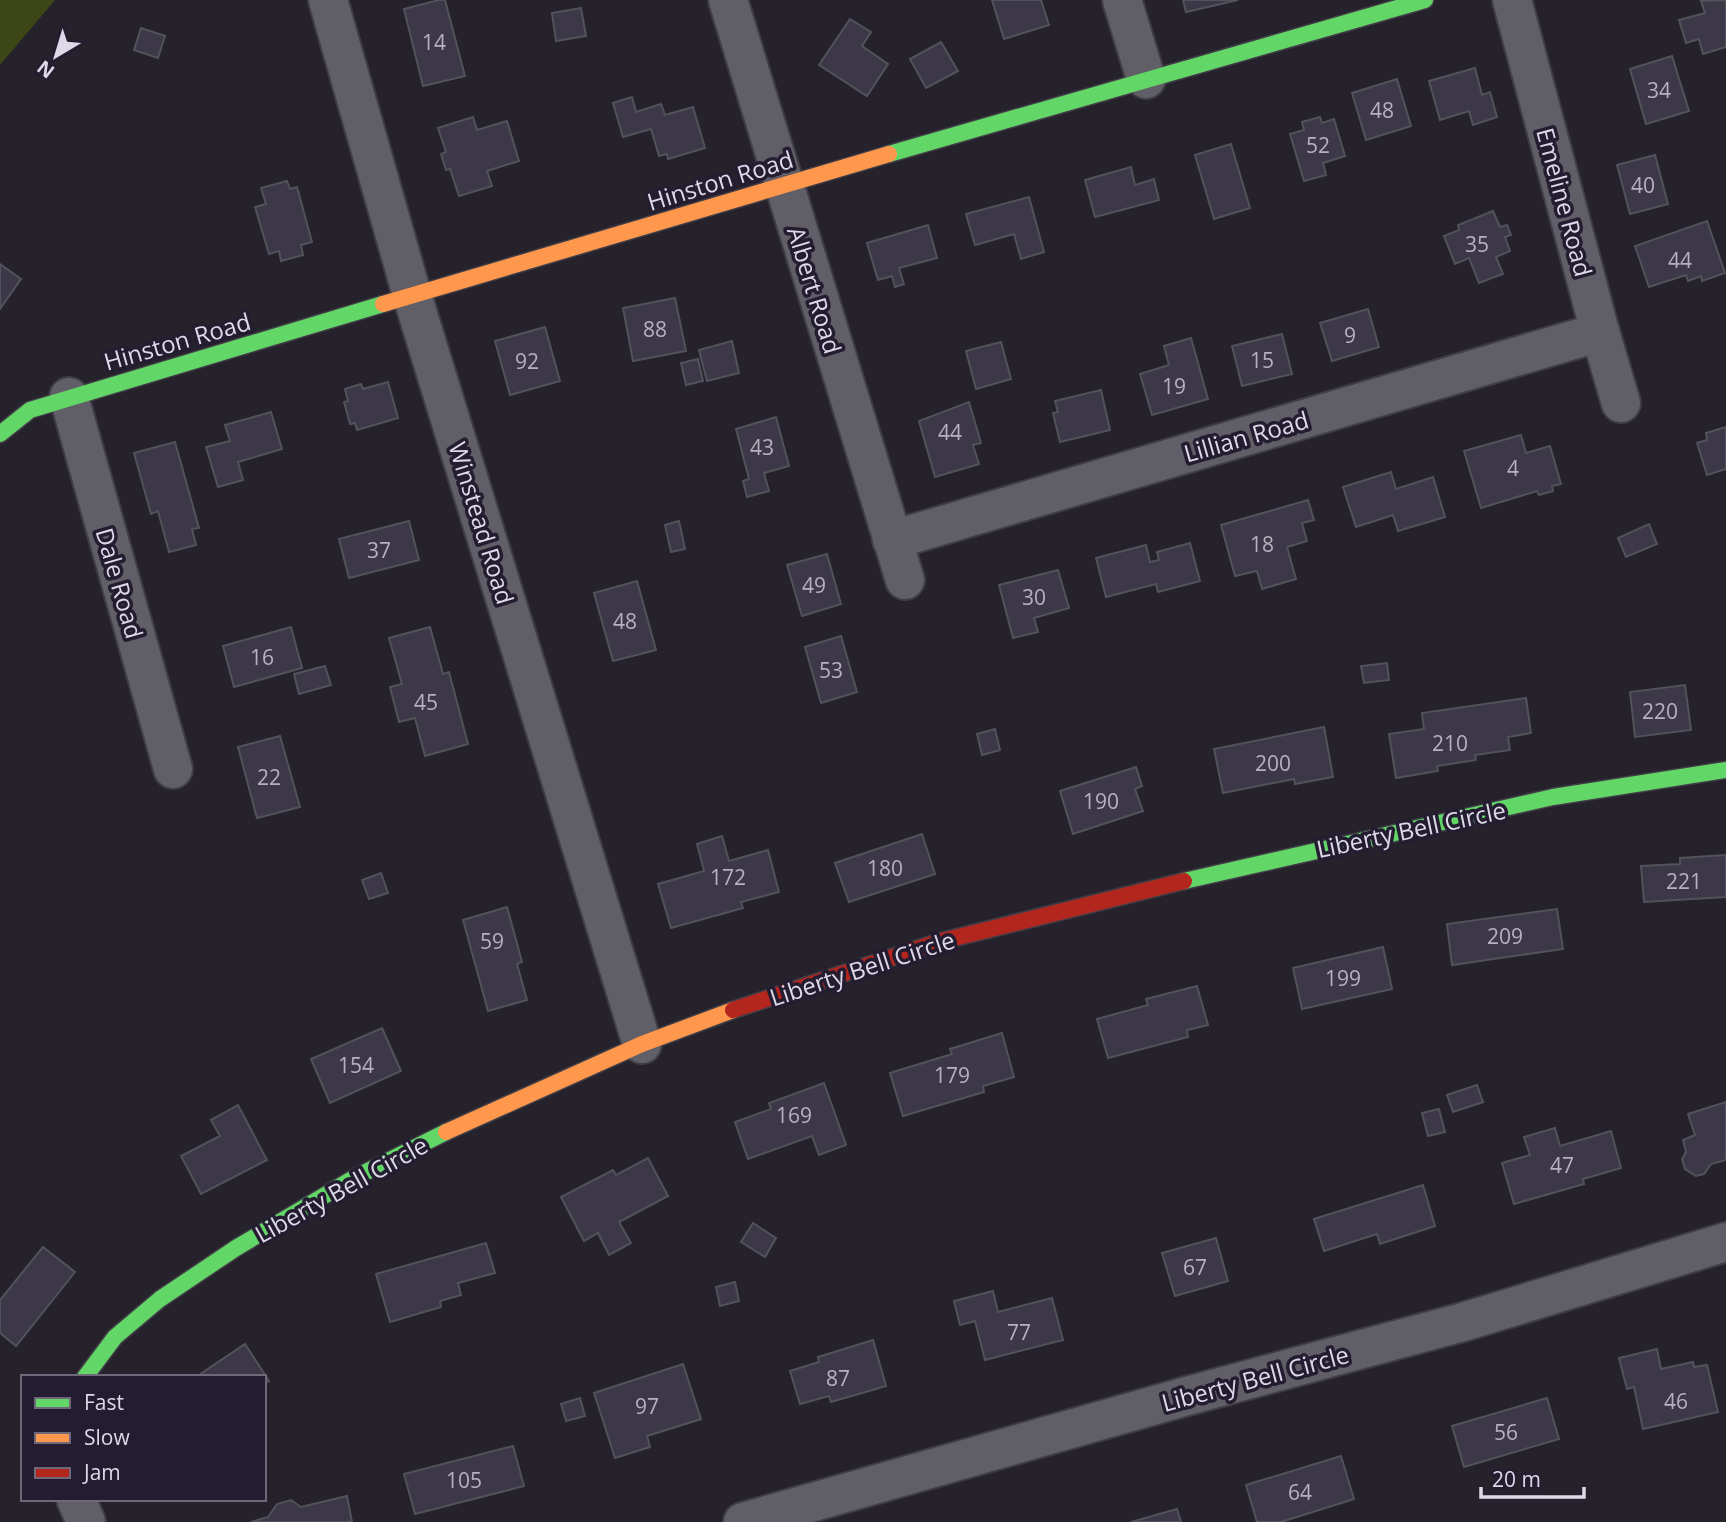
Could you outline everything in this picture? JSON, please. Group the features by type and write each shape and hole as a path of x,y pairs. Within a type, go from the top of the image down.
{"street":[{"name":"Winstead Road","path":"328,0 412,296 642,1044"},
{"name":"Albert Road","path":"728,0 905,580"},
{"path":"1122,0 1146,79"},
{"name":"Hinston Road","path":"0,433 30,410 69,397 783,185 1425,0"},
{"name":"Emeline Road","path":"1512,0 1621,403"},
{"name":"Lillian Road","path":"892,540 1600,332"},
{"name":"Dale Road","path":"69,397 173,769"},
{"name":"Liberty Bell Circle","path":"86,1375 115,1337 160,1299 277,1223 354,1178 438,1136 642,1044 769,997 938,942 1104,899 1553,797 1726,769"},
{"name":"Liberty Bell Circle","path":"743,1522 805,1514 1186,1396 1463,1322 1726,1242"},
{"path":"77,1501 86,1522"}],"green space":[{"path":"0,0 55,0 0,65"}],"building":[{"path":"445,0 465,76 423,86 404,9"},
{"path":"992,0 1041,0 1049,25 1004,39"},
{"path":"1183,0 1238,0 1186,12"},
{"path":"1726,0 1726,47 1703,54 1699,39 1686,43 1679,20 1705,13 1701,1"},
{"path":"581,8 586,36 556,41 552,13"},
{"path":"850,19 871,32 862,46 888,64 867,96 819,65"},
{"path":"141,28 165,36 158,58 134,50"},
{"path":"941,42 958,71 926,88 910,59"},
{"path":"1672,56 1689,111 1646,124 1630,69"},
{"path":"1475,68 1482,95 1490,92 1497,117 1473,125 1469,111 1440,120 1429,81"},
{"path":"1397,79 1411,126 1366,140 1352,93"},
{"path":"632,97 636,112 661,104 665,115 693,107 705,148 668,159 667,154 659,156 651,129 623,137 613,103"},
{"path":"473,117 477,130 507,121 519,161 487,171 492,186 459,196 450,169 446,170 441,154 446,152 438,128"},
{"path":"1320,117 1322,123 1334,119 1345,156 1323,163 1326,175 1304,181 1290,134 1304,130 1302,122"},
{"path":"1231,144 1250,208 1214,219 1195,155"},
{"path":"1655,155 1668,204 1630,214 1617,165"},
{"path":"1131,167 1135,185 1154,179 1159,200 1095,217 1085,180"},
{"path":"287,181 290,189 297,187 312,242 301,245 303,255 281,261 279,251 269,254 255,207 266,204 261,188"},
{"path":"1029,197 1044,252 1021,259 1014,234 975,245 966,214"},
{"path":"1493,211 1500,227 1507,225 1511,235 1505,237 1510,251 1496,257 1503,274 1479,283 1469,258 1455,264 1444,236 1459,230 1458,225"},
{"path":"1707,221 1725,273 1702,281 1701,276 1688,281 1686,275 1649,287 1635,246"},
{"path":"928,225 937,258 899,268 904,284 895,287 892,276 878,280 867,243"},
{"path":"0,264 21,279 0,309"},
{"path":"675,298 686,351 633,361 623,308"},
{"path":"1368,309 1379,347 1332,361 1320,323"},
{"path":"545,327 560,381 510,395 495,341"},
{"path":"1282,334 1292,374 1242,386 1232,346"},
{"path":"1191,338 1208,399 1152,415 1140,374 1169,365 1164,346"},
{"path":"732,341 739,373 707,381 699,350"},
{"path":"1001,342 1011,379 976,389 966,351"},
{"path":"698,359 703,381 686,385 681,363"},
{"path":"388,382 398,418 357,430 355,423 350,424 344,402 348,401 345,389 361,384 363,389"},
{"path":"1101,390 1110,430 1060,442 1053,413 1058,412 1055,401"},
{"path":"969,402 981,443 973,445 979,464 935,477 919,421"},
{"path":"271,412 282,449 238,462 243,480 218,487 206,447 230,441 225,425"},
{"path":"776,417 789,466 764,473 769,491 747,497 743,481 749,479 736,429"},
{"path":"1726,427 1726,469 1707,475 1697,443 1707,440 1706,433"},
{"path":"1521,435 1526,453 1550,446 1561,484 1552,486 1553,491 1539,495 1537,491 1481,508 1464,451"},
{"path":"175,442 199,528 192,529 196,545 169,552 158,511 151,514 134,453"},
{"path":"1391,472 1396,489 1433,477 1445,517 1398,531 1393,515 1356,527 1343,487"},
{"path":"1308,500 1314,520 1302,523 1307,541 1287,547 1296,579 1262,589 1257,571 1235,576 1221,525"},
{"path":"409,521 419,560 349,578 339,539"},
{"path":"679,521 685,549 671,552 665,525"},
{"path":"1649,524 1657,544 1626,557 1618,538"},
{"path":"1190,543 1200,581 1158,592 1156,584 1106,597 1096,558 1146,545 1150,562 1159,560 1157,552"},
{"path":"827,554 841,604 802,616 787,565"},
{"path":"1058,570 1069,608 1034,618 1038,632 1013,638 999,585"},
{"path":"637,581 656,650 613,661 594,593"},
{"path":"291,627 302,668 234,687 223,646"},
{"path":"430,627 443,674 449,672 468,744 425,756 415,718 399,722 390,687 402,684 389,638"},
{"path":"841,636 857,692 821,703 805,647"},
{"path":"1387,663 1389,680 1364,683 1361,666"},
{"path":"325,666 331,685 299,694 294,674"},
{"path":"1685,685 1691,730 1635,737 1630,692"},
{"path":"1526,698 1531,733 1508,737 1510,750 1475,755 1476,760 1437,766 1438,771 1396,778 1389,734 1424,729 1422,713"},
{"path":"1324,727 1333,777 1295,784 1294,779 1223,793 1214,749"},
{"path":"995,729 1000,750 982,755 977,734"},
{"path":"280,736 300,807 257,818 238,747"},
{"path":"1136,767 1142,786 1135,789 1143,811 1073,834 1060,791"},
{"path":"922,834 935,874 849,902 835,863"},
{"path":"722,836 729,861 768,850 779,892 741,902 743,908 671,928 658,884 704,871 697,844"},
{"path":"1726,855 1726,897 1644,902 1641,866 1680,864 1680,858"},
{"path":"381,873 388,893 369,899 362,880"},
{"path":"507,907 522,962 517,964 527,1000 488,1011 463,920"},
{"path":"1557,909 1563,949 1452,965 1447,924"},
{"path":"1383,947 1392,989 1302,1009 1293,968"},
{"path":"1197,986 1208,1025 1187,1030 1188,1037 1108,1058 1097,1019 1148,1005 1146,999"},
{"path":"382,1028 401,1071 330,1103 311,1059"},
{"path":"1002,1033 1014,1077 983,1086 984,1092 903,1116 890,1073 952,1054 950,1049"},
{"path":"824,1083 846,1145 819,1155 812,1136 748,1159 735,1122 771,1109 769,1103"},
{"path":"1477,1085 1483,1102 1453,1112 1447,1095"},
{"path":"1726,1102 1726,1160 1711,1164 1704,1174 1696,1176 1685,1169 1682,1159 1686,1152 1683,1140 1695,1135 1688,1114"},
{"path":"238,1105 267,1160 201,1194 181,1156 220,1136 211,1120"},
{"path":"1439,1109 1445,1132 1428,1136 1422,1113"},
{"path":"1555,1128 1560,1146 1611,1131 1621,1168 1583,1179 1584,1184 1514,1204 1502,1163 1530,1155 1524,1137"},
{"path":"648,1158 668,1196 619,1222 631,1243 609,1255 598,1233 584,1241 561,1197 613,1170 616,1175"},
{"path":"1423,1185 1435,1226 1380,1244 1377,1234 1324,1251 1314,1219"},
{"path":"753,1223 776,1238 765,1257 741,1242"},
{"path":"1216,1238 1228,1281 1175,1296 1162,1253"},
{"path":"486,1243 495,1273 458,1283 461,1295 440,1301 441,1307 390,1322 376,1274"},
{"path":"43,1247 75,1272 16,1346 0,1333 0,1300"},
{"path":"735,1282 739,1301 720,1306 716,1287"},
{"path":"993,1291 998,1312 1052,1298 1063,1340 985,1360 975,1321 960,1325 954,1301"},
{"path":"873,1340 886,1386 831,1402 829,1396 800,1404 790,1371 819,1362 818,1357"},
{"path":"245,1344 265,1375 199,1375"},
{"path":"1657,1349 1661,1369 1693,1362 1694,1367 1707,1365 1718,1412 1643,1429 1634,1387 1627,1389 1619,1358"},
{"path":"683,1364 701,1419 647,1436 650,1447 615,1458 594,1393"},
{"path":"580,1398 585,1416 566,1421 561,1404"},
{"path":"1547,1398 1559,1439 1464,1467 1452,1426"},
{"path":"513,1446 524,1486 415,1514 404,1474"},
{"path":"1341,1456 1354,1499 1281,1522 1257,1522 1246,1485"},
{"path":"347,1496 352,1522 251,1522 268,1517 277,1504 291,1500 301,1507"},
{"path":"1177,1509 1181,1522 1131,1522"}],"traffic: fast":[{"path":"889,154 1425,0"},
{"path":"0,434 30,410 383,304"},
{"path":"1184,881 1553,797 1726,770"},
{"path":"86,1375 115,1337 160,1299 236,1248 354,1178 446,1132"}],"traffic: slow":[{"path":"383,304 889,154"},
{"path":"446,1132 642,1044 733,1010"}],"traffic: jam":[{"path":"733,1010 938,942 1184,881"}]}
